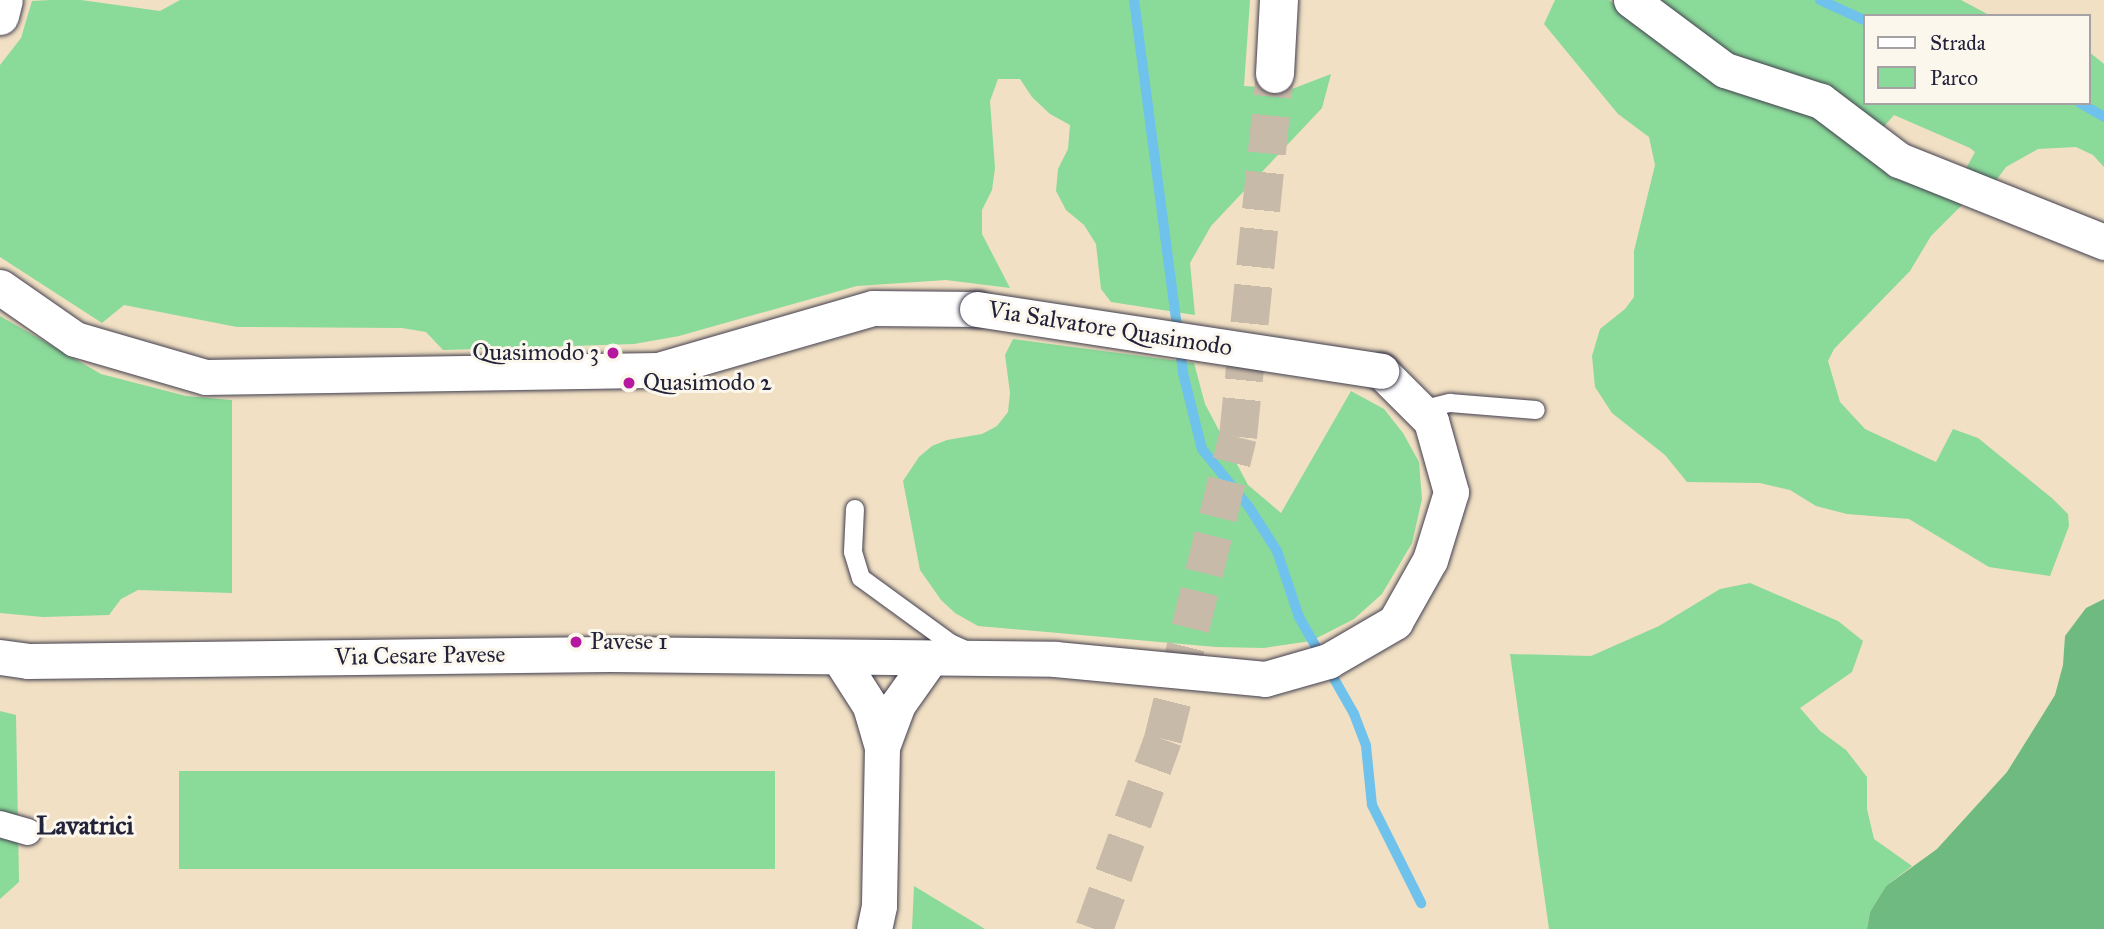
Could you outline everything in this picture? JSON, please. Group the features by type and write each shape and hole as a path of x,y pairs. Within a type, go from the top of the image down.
{"main road":[{"path":"0,16 4,0"},
{"path":"1275,74 1279,0"}],"street":[{"path":"1631,0 1725,70 1821,101 1899,160 2104,242"},
{"name":"Via Salvatore Quasimodo","path":"0,287 75,339 206,377 658,370 873,307 977,309 1381,371 1431,421 1451,492 1430,560 1395,622 1328,661 1265,679 1055,659 930,659"},
{"name":"Via Cesare Pavese","path":"0,657 28,661 610,654 930,659"},
{"path":"839,659 870,706 882,747 879,906 874,929"},
{"path":"882,747 898,704 930,659"},
{"path":"0,824 28,832"}],"lane":[{"path":"1421,410 1450,403 1536,410"},
{"path":"855,509 853,552 861,578 950,643 988,659"}],"green space":[{"path":"81,0 160,11 180,0 1250,0 1244,86 1292,89 1331,74 1322,108 1211,226 1190,263 1195,315 1111,302 1101,289 1096,244 1084,225 1066,210 1056,191 1058,169 1068,149 1070,125 1050,114 1032,97 1020,79 998,79 990,101 995,168 992,190 982,210 982,234 1010,288 946,280 857,286 679,336 634,344 443,350 426,332 402,328 237,327 124,305 102,323 0,257 0,65 21,38 32,1"},
{"path":"1555,0 1609,0 1671,53 1703,70 1785,96 1967,200 1931,236 1910,271 1834,349 1828,361 1840,402 1865,429 1936,462 1953,429 1978,438 2053,499 2068,514 2069,526 2050,576 1989,567 1909,519 1847,514 1816,506 1790,490 1760,483 1687,482 1665,455 1612,413 1595,387 1592,356 1600,329 1625,309 1634,297 1634,251 1655,165 1649,137 1618,114 1544,24"},
{"path":"1645,0 1961,0 1987,14 1862,14 1862,105 2090,105 2090,53 2104,64 2104,167 2093,155 2076,147 2038,149 2006,167 1992,186 1963,174 1975,152 1970,148 1894,115 1881,130 1708,50"},
{"path":"0,316 101,374 186,396 232,400 232,593 138,590 121,599 109,615 43,617 0,613"},
{"path":"1013,339 1194,363 1205,404 1248,485 1281,513 1351,391 1384,409 1403,433 1419,462 1422,499 1412,543 1382,594 1354,619 1311,641 1264,648 1216,647 978,626 955,613 941,600 920,570 903,481 919,457 932,446 947,440 982,434 997,426 1008,412 1010,393 1005,355"},
{"path":"1750,583 1838,621 1863,641 1852,672 1800,708 1820,731 1846,750 1867,777 1867,809 1874,839 1912,866 1886,886 1870,912 1867,929 1549,929 1510,654 1591,656 1659,626 1720,589"},
{"path":"2104,599 2104,929 1867,929 1870,912 1886,886 1937,849 2007,772 2055,695 2063,665 2065,636 2086,608"},
{"path":"0,711 16,715 19,882 0,899"},
{"path":"179,771 775,771 775,869 179,869"},
{"path":"914,886 985,929 912,929"}],"waterway":[{"path":"1134,0 1183,373 1202,449 1249,507 1277,551 1299,617 1354,714 1366,746 1372,805 1421,903"},
{"path":"1820,0 1862,19"},
{"path":"2083,105 2104,117"}],"tunnel":[{"path":"1094,929 1163,739 1238,437 1275,74"}],"place":[{"name":"Quasimodo 3","path":"613,353"},
{"name":"Quasimodo 2","path":"629,383"},
{"name":"Pavese 1","path":"576,642"}],"district":[{"name":"Lavatrici","path":"85,826"}]}
